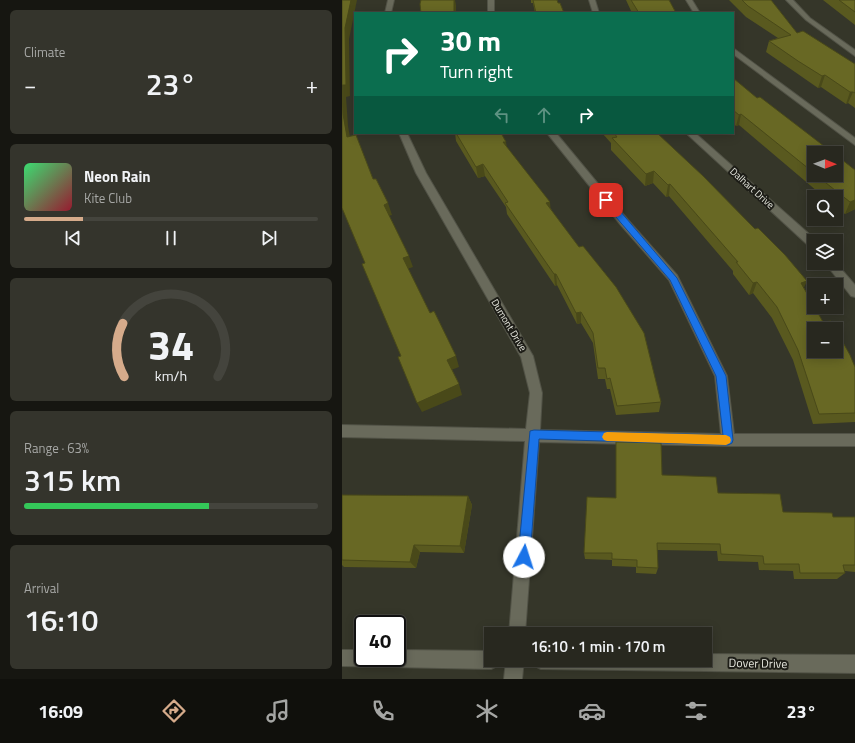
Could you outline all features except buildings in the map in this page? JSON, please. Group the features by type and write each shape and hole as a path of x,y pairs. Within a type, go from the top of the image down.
{"street":[{"path":"388,12 391,0"},
{"path":"491,0 491,12"},
{"path":"592,0 596,12"},
{"path":"690,0 696,12"},
{"path":"789,0 808,20 855,54"},
{"path":"734,51 855,142"},
{"name":"Dumont Drive","path":"403,134 421,173 528,356 536,393 519,627"},
{"path":"552,134 624,222 673,278 721,376 728,440"},
{"name":"Dalhart Drive","path":"691,134 807,238"},
{"path":"836,270 855,293"},
{"path":"342,431 728,440 855,440"},
{"path":"342,658 484,660"},
{"name":"Dover Drive","path":"712,662 855,664"},
{"path":"513,679 514,667"}],"slow traffic":[{"path":"607,437 726,440"}],"route":[{"path":"524,557 534,435 728,440 721,376 673,278 606,200"}]}
